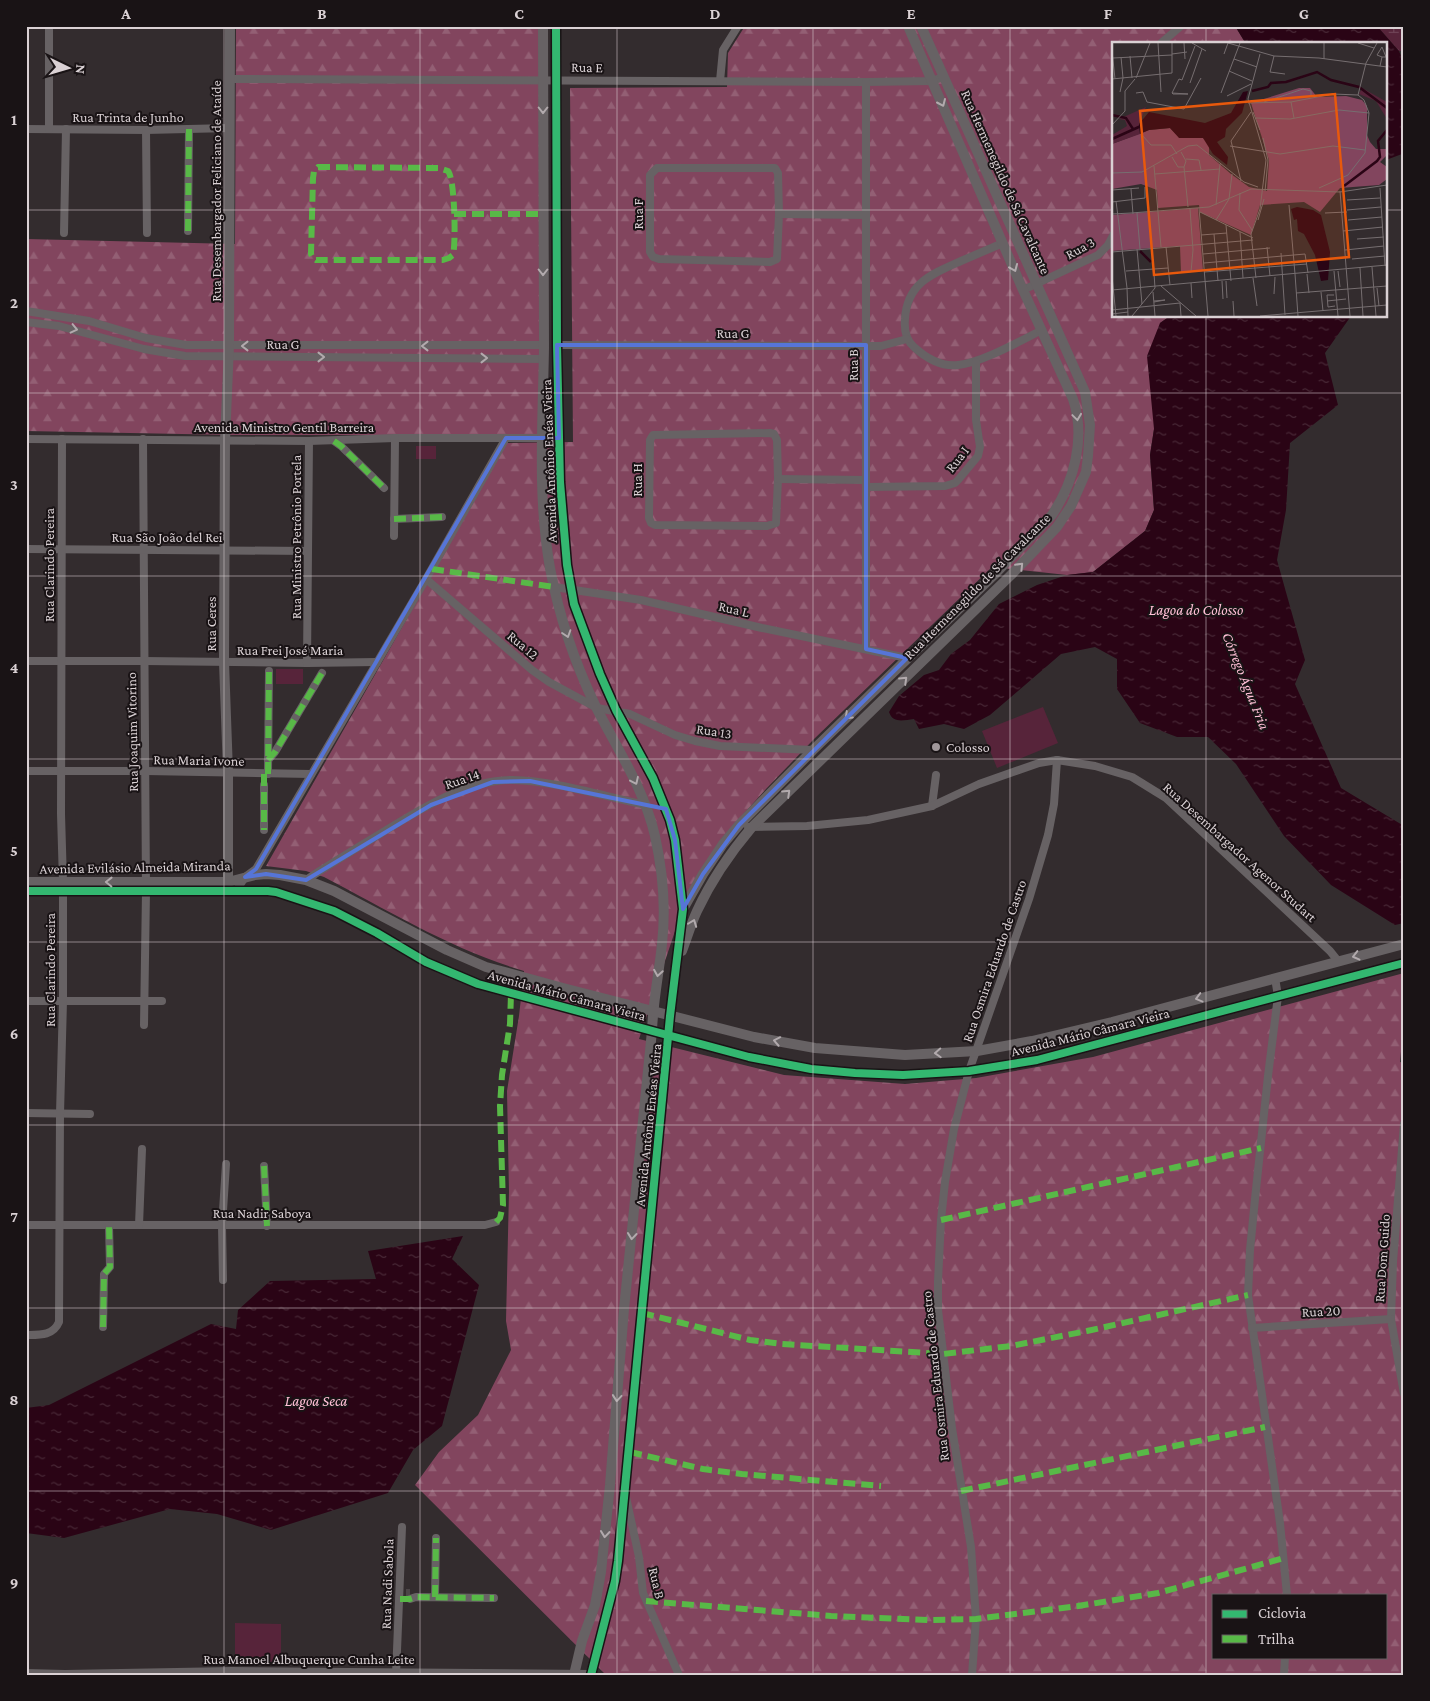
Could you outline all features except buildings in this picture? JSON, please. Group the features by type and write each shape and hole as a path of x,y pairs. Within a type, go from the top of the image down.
{"street":[{"path":"49,129 50,26"},
{"name":"Rua Desembargador Feliciano de Ataíde","path":"228,351 230,26"},
{"name":"Avenida Antônio Enéas Vieira","path":"543,26 544,359 542,483 550,566 563,624 577,666 597,708 624,756 646,805 655,837 665,903 662,947 652,1011 652,1031 624,1309 601,1572 596,1605 582,1641 574,1674"},
{"name":"Avenida Antônio Enéas Vieira","path":"556,26 557,345 560,482 563,529 571,589 587,640 616,710 643,757 661,796 675,840 684,909 670,1016 615,1581 591,1674"},
{"path":"720,81 723,50 738,26"},
{"name":"Rua Hermenegildo de Sá Cavalcante","path":"684,909 703,874 723,844 739,825 907,658 994,575 1052,515 1070,482 1079,439 1075,405 908,26"},
{"name":"Rua Hermenegildo de Sá Cavalcante","path":"675,968 697,911 714,879 734,848 752,827 1011,576 1057,527 1072,506 1086,472 1090,425 1087,400 921,26"},
{"path":"1162,42 1180,26"},
{"name":"Rua E","path":"230,79 866,82 932,81 943,77"},
{"name":"Rua B","path":"866,82 866,649"},
{"name":"Rua Trinta de Junho","path":"26,129 189,130 230,128"},
{"path":"64,233 66,129"},
{"path":"146,130 147,233"},
{"path":"188,231 189,130"},
{"name":"Rua F","path":"774,168 778,171 779,214 778,257 775,260 656,259 651,255 650,175 656,169 774,168"},
{"path":"779,214 866,215"},
{"name":"Rua 3","path":"1023,290 1098,255 1112,238"},
{"path":"1003,243 932,274 916,287 908,300 905,312 908,339 912,346 924,356 936,362 959,365 976,362 1042,330"},
{"name":"Rua G","path":"26,311 89,321 146,338 228,351 544,359"},
{"name":"Rua G","path":"26,322 59,326 144,349 185,356 228,351 544,345"},
{"name":"Rua G","path":"557,345 886,346 908,339"},
{"name":"Rua Ceres","path":"227,887 228,772 224,662 225,440 228,351"},
{"name":"Rua I","path":"866,483 948,486 955,483 978,456 980,448 976,420 976,362"},
{"name":"Rua H","path":"656,434 774,434 777,440 778,479 777,521 773,525 655,525 650,521 650,440 656,434"},
{"path":"394,536 395,438"},
{"name":"Avenida Ministro Gentil Barreira","path":"26,439 334,441 395,438 543,438"},
{"path":"236,891 245,877 256,869 426,579 506,438"},
{"name":"Rua Clarindo Pereira","path":"26,1335 49,1333 54,1331 59,1322 60,1114 63,1001 61,772 62,439"},
{"name":"Rua Joaquim Vitorino","path":"143,439 146,771 144,1025"},
{"name":"Rua Ministro Petrônio Portela","path":"307,663 309,441"},
{"path":"334,441 384,488"},
{"path":"778,479 866,483"},
{"path":"394,519 442,518"},
{"name":"Rua São João del Rei","path":"26,549 308,551"},
{"name":"Rua 12","path":"426,579 538,674 564,691 597,708 616,710"},
{"name":"Rua L","path":"554,587 641,600 762,628 907,658"},
{"name":"Rua Frei José Maria","path":"26,661 377,662"},
{"path":"264,830 265,778 268,760 269,671"},
{"path":"268,760 275,752 322,673"},
{"name":"Rua 13","path":"616,710 630,714 675,735 704,743 735,747 814,750"},
{"name":"Rua Desembargador Agenor Studart","path":"739,825 752,827 807,826 868,820 932,806 988,780 1039,763 1057,760 1095,766 1132,777 1166,798 1338,961"},
{"name":"Rua Osmira Eduardo de Castro","path":"972,1675 976,1619 970,1547 942,1354 938,1310 942,1220 948,1158 954,1128 969,1070 1029,899 1048,835 1054,804 1057,760"},
{"name":"Rua Maria Ivone","path":"26,771 228,772 265,778 311,774"},
{"path":"932,806 936,775"},
{"name":"Rua 14","path":"306,880 431,804 457,793 493,782 530,781 646,805"},
{"name":"Avenida Mário Câmara Vieira","path":"245,877 266,874 306,880 334,891 447,950 486,967 754,1037 814,1048 905,1055 977,1051 1032,1041 1112,1022 1404,944"},
{"name":"Avenida Evilásio Almeida Miranda","path":"227,887 245,877"},
{"name":"Avenida Evilásio Almeida Miranda","path":"26,882 63,886 227,887 236,891"},
{"name":"Avenida Evilásio Almeida Miranda","path":"26,892 63,886"},
{"name":"Avenida Mário Câmara Vieira","path":"236,891 268,891 334,911 377,933 426,962 478,984 749,1057 811,1069 855,1073 904,1075 969,1070 1037,1060 1404,963"},
{"path":"1275,978 1278,996 1250,1250 1248,1295 1280,1523 1287,1594"},
{"path":"26,1001 162,1001"},
{"path":"26,1113 90,1114"},
{"name":"Rua Dom Guido","path":"1404,1124 1393,1262 1391,1319 1404,1394"},
{"path":"139,1225 142,1149"},
{"path":"223,1280 222,1226 226,1164"},
{"path":"264,1166 267,1226"},
{"name":"Rua Nadir Saboya","path":"26,1226 486,1225 496,1222"},
{"path":"103,1327 104,1274 110,1267 109,1226"},
{"name":"Rua 20","path":"1252,1328 1391,1319"},
{"name":"Rua B","path":"625,1493 637,1549 643,1593 679,1675"},
{"name":"Rua Nadi Sabola","path":"396,1674 407,1596 402,1528"},
{"path":"435,1597 436,1538"},
{"path":"407,1596 494,1598"},
{"path":"1284,1675 1285,1658"},
{"name":"Rua Manoel Albuquerque Cunha Leite","path":"26,1673 591,1674"}],"highlighted area":[{"path":"557,345 866,345 866,649 907,658 739,825 703,874 683,909 675,840 666,809 530,781 493,782 431,805 306,880 266,874 245,877 256,869 506,438 559,438"}],"green space":[{"path":"236,26 540,26 541,435 234,435 26,431 26,239 235,244"},
{"path":"745,26 1235,26 1245,42 1112,42 1112,318 1167,318 1160,323 1154,429 1150,455 1154,510 1145,531 1093,572 1067,575 992,567 814,739 722,838 688,892 639,1039 784,1075 905,1084 976,1078 1093,1057 1404,973 1404,1020 1400,1062 1404,1063 1404,1675 606,1675 415,1485 439,1452 478,1415 511,1350 506,1321 509,1192 507,1091 524,971 447,941 324,877 306,871 266,866 507,443 573,442 570,88 727,87 728,53"},
{"path":"1377,26 1404,26 1404,51 1399,51"},
{"path":"416,446 436,446 436,459 416,459"},
{"path":"276,669 303,669 303,684 276,684"},
{"path":"1043,707 1058,743 997,768 982,731"},
{"path":"235,1623 281,1624 281,1662 235,1661"}],"water":[{"path":"1235,26 1377,26 1399,51 1404,64 1404,148 1402,154 1388,159 1388,42 1245,42"},
{"name":"Lagoa do Colosso","path":"1167,318 1350,318 1325,353 1338,405 1290,443 1286,510 1277,560 1305,660 1295,684 1341,788 1404,826 1404,923 1395,925 1331,885 1284,836 1236,764 1208,737 1177,737 1140,723 1117,689 1117,659 1095,647 1061,654 990,715 964,729 944,724 919,729 914,719 896,720 889,712 899,696 924,675 939,670 951,654 970,640 999,604 1037,585 1067,575 1093,572 1145,531 1154,510 1150,455 1154,429 1147,356 1160,323"},
{"name":"Lagoa Seca","path":"463,1236 452,1259 479,1285 442,1426 413,1450 388,1493 271,1530 217,1514 170,1509 64,1538 26,1533 26,1408 49,1405 211,1324 236,1329 238,1310 270,1281 376,1279 368,1251"}],"marked path":[{"path":"188,231 189,129"},
{"path":"318,167 439,168 448,171 452,186 455,226 453,255 443,260 316,260 311,254 313,178 314,171 318,167"},
{"path":"454,214 543,214"},
{"path":"334,441 384,488"},
{"path":"394,519 442,517"},
{"path":"432,569 554,587"},
{"path":"268,774 269,671"},
{"path":"268,760 275,752 322,673"},
{"path":"264,774 264,830"},
{"path":"496,1222 500,1218 503,1205 500,1106 502,1075 510,1024 511,994"},
{"path":"941,1220 1261,1148"},
{"path":"264,1166 267,1226"},
{"path":"103,1327 104,1274 110,1267 109,1226"},
{"path":"642,1313 750,1340 782,1344 943,1354 1011,1346 1248,1295"},
{"path":"961,1491 1265,1427"},
{"path":"630,1452 703,1469 881,1486"},
{"path":"435,1597 436,1538"},
{"path":"646,1601 831,1616 930,1620 976,1619 1078,1606 1158,1593 1284,1558"},
{"path":"400,1599 416,1597 494,1598"}],"cycle path":[{"path":"556,26 557,345 560,482 567,565 574,604 600,674 616,710 653,778 670,820 675,840 683,909 670,1016 618,1561 615,1581 591,1675"},
{"path":"26,891 276,892 334,911 377,933 426,962 478,984 749,1057 811,1069 855,1073 903,1075 969,1071 1037,1060 1404,963"}],"place":[{"name":"Colosso","path":"936,747"}],"water label":[{"name":"Córrego Água Fria","path":"1246,681"}]}
